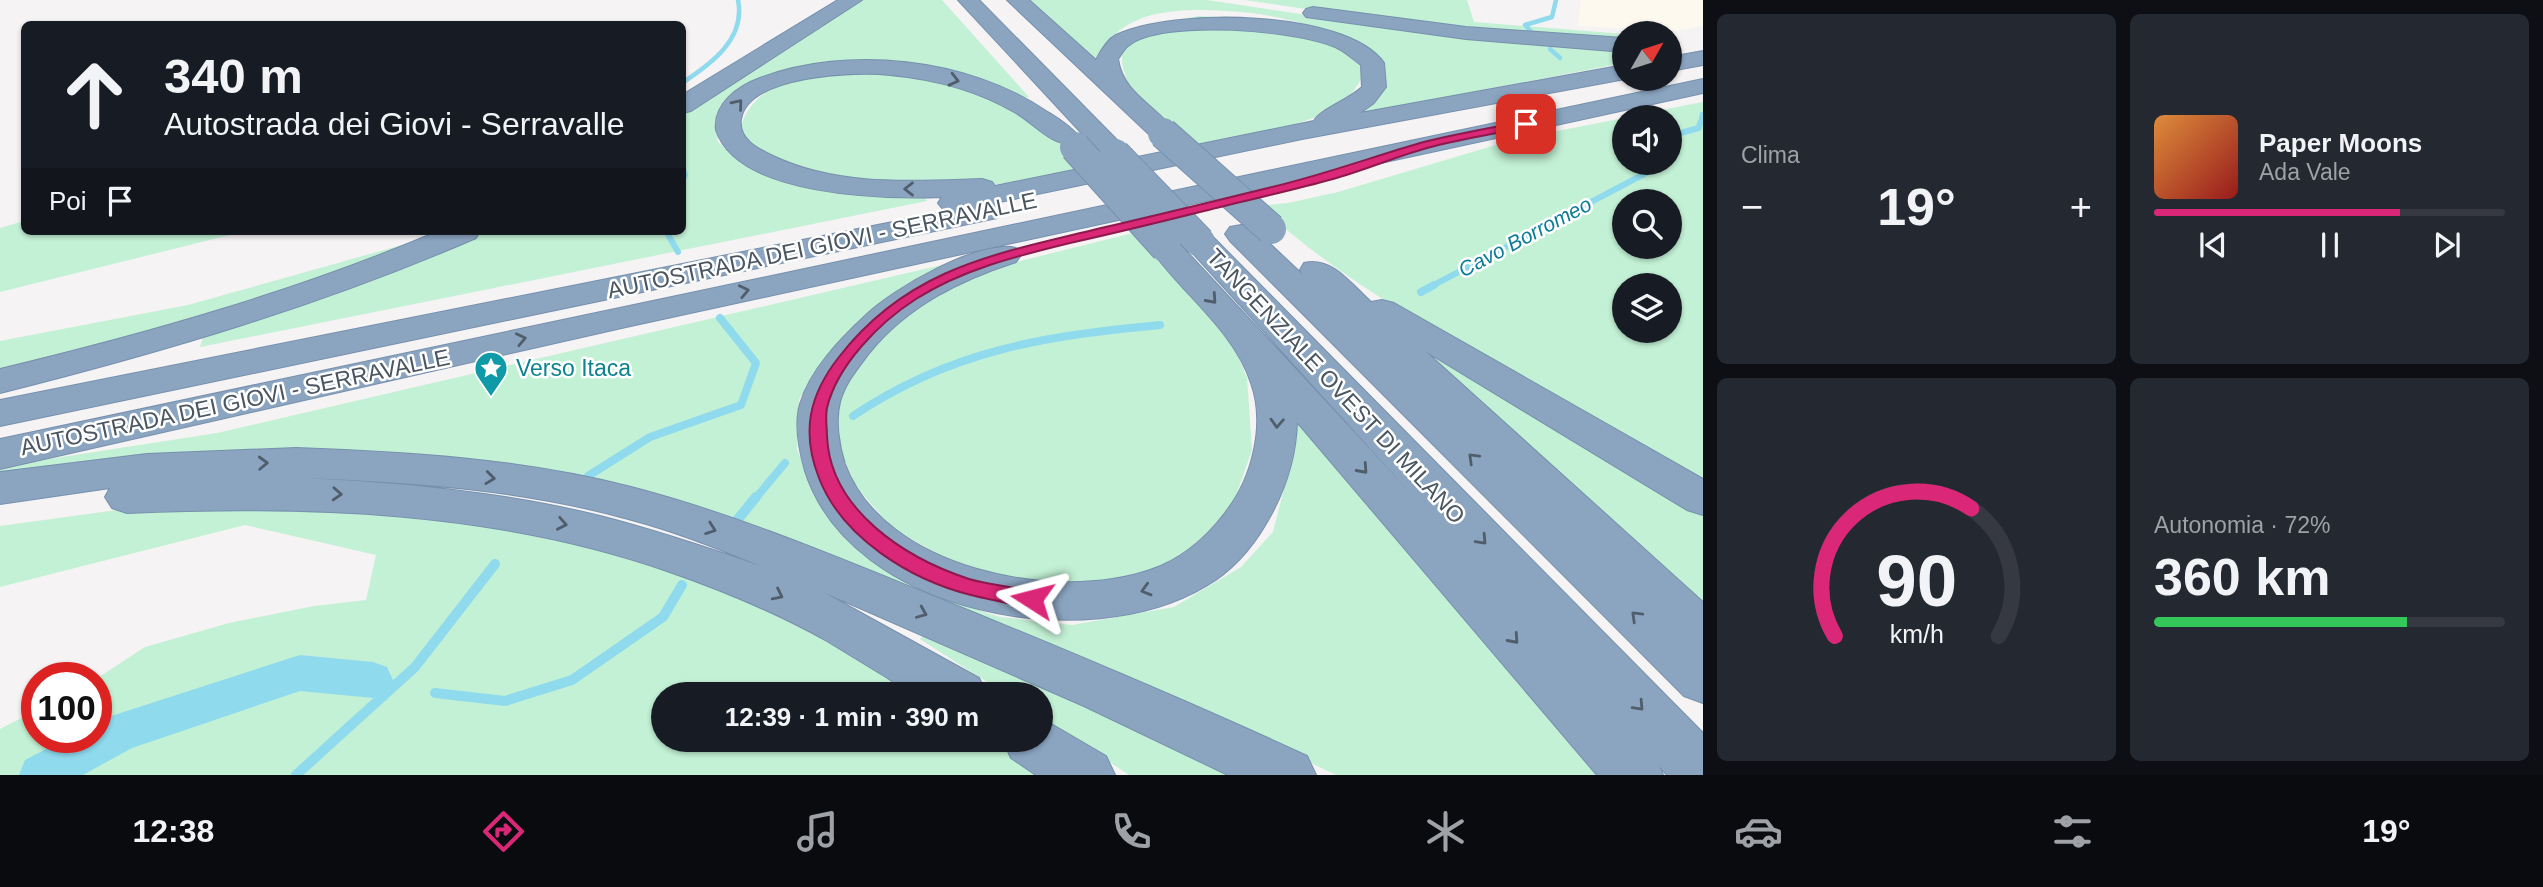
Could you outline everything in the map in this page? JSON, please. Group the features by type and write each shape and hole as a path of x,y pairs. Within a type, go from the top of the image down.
{"highway":[{"path":"686,104 852,0"},
{"path":"947,0 1071,142"},
{"name":"TANGENZIALE OVEST DI MILANO","path":"968,0 1109,147 1219,238 1703,680"},
{"name":"TANGENZIALE OVEST DI MILANO","path":"998,0 1150,136 1219,238 1703,774"},
{"path":"1017,0 1124,97"},
{"path":"1248,4 1466,33 1612,44"},
{"path":"1150,136 1109,70 1107,56 1119,38 1140,24 1169,16 1201,13 1241,14 1280,20 1322,31 1352,44 1370,59 1375,74 1374,86 1361,101 1302,131"},
{"path":"1682,45 1703,45"},
{"path":"1682,62 1703,58"},
{"path":"1027,188 894,189 855,186 805,177 761,162 745,152 734,141 727,122 732,108 742,98 776,79 815,70 868,67 912,71 974,86 1017,104 1219,238 1319,273 1703,499"},
{"path":"1682,71 1703,67"},
{"path":"0,411 195,358 1302,131 1612,74"},
{"name":"AUTOSTRADA DEI GIOVI - SERRAVALLE","path":"0,411 1612,85"},
{"name":"AUTOSTRADA DEI GIOVI - SERRAVALLE","path":"0,454 626,316 1703,86"},
{"path":"1219,238 1246,337 1271,385 1279,417 1264,482 1250,513 1223,548 1194,570 1151,590 1087,601 1053,602 1011,597 970,587 931,572 896,553 870,534 848,512 830,485 819,457 818,411 825,390 858,343 882,318 909,297 937,282 1006,254 1329,177 1424,146"},
{"path":"0,380 138,345 281,303 424,250 456,235"},
{"path":"1319,273 1703,633"},
{"path":"1246,337 1634,775"},
{"path":"0,488 200,465 284,463 388,467 491,478 594,494 698,524 802,563 1105,690 1287,775"},
{"path":"0,511 92,499 189,493 294,492 393,498 572,526 665,551 753,583 858,634 938,682"},
{"path":"1050,752 1086,775"}],"shaded area":[{"path":"1581,0 1703,0 1703,26 1682,30 1682,21 1612,21 1612,28 1578,26"}],"green space":[{"path":"860,0 942,0 1029,97 1021,98 983,84 836,63 721,109 716,121 718,142 751,166 781,178 843,192 925,198 927,201 200,347 204,334 424,257 472,235 686,235 686,113"},
{"path":"1028,0 1207,0 1406,30 1612,47 1612,65 1361,113 1382,91 1385,72 1374,55 1327,30 1271,16 1211,10 1171,12 1145,17 1113,36 1095,60"},
{"path":"1245,0 1467,0 1474,22 1612,33 1612,40 1374,19"},
{"path":"1200,16 1250,20 1312,34 1353,56 1365,70 1345,101 1320,115 1267,132 1195,146 1155,115 1132,92 1122,59 1125,47 1133,37 1145,30"},
{"path":"842,71 905,74 978,92 1046,125 1086,169 985,185 931,185 859,180 791,166 765,155 748,140 741,126 748,111 769,91 797,80"},
{"path":"1703,102 1703,485 1403,312 1314,252 1259,206 1288,203 1338,192 1516,139 1612,120 1612,175 1682,175 1682,106"},
{"path":"21,222 21,235 230,235 0,292 0,228"},
{"path":"1137,232 1230,335 1247,378 1252,450 1232,507 1206,542 1145,576 1092,586 1009,581 958,566 891,527 855,485 840,448 836,416 843,393 863,357 887,331 918,308 969,278 996,267"},
{"path":"427,235 436,235 221,315 0,371 0,341 188,305 409,243"},
{"path":"959,261 840,342 799,399 797,449 815,498 845,537 899,578 956,603 1000,617 1072,625 1174,607 1241,567 1273,532 1294,450 1297,412 1625,775 1336,775 1110,668 927,596 545,471 0,476 0,470 49,459 217,433"},
{"path":"1402,334 1703,512 1703,609"},
{"path":"146,506 367,508 569,538 677,571 733,595 860,655 903,682 651,682 651,752 1013,752 1045,775 0,775 0,729 21,718 21,753 112,753 112,669 145,647 229,623 314,606 366,600 376,555 245,525 0,587 0,526"},
{"path":"927,631 1045,682 987,682 920,639"},
{"path":"1053,685 1261,775 1129,775 1053,724"}],"waterway":[{"path":"686,80 724,49 737,27 738,0"},
{"name":"Cavo Borromeo","path":"1536,37 1525,25 1552,17 1556,0"},
{"name":"Cavo Borromeo","path":"1550,49 1560,58"},
{"name":"Cavo Borromeo","path":"1700,125 1702,114"},
{"name":"Cavo Borromeo","path":"1682,133 1699,128 1700,123"},
{"name":"Cavo Borromeo","path":"1430,287 1642,175"},
{"path":"668,235 678,252"},
{"name":"Cavo Borromeo","path":"1421,292 1434,285"},
{"path":"588,476 650,437 741,405 756,363 720,318"},
{"name":"Cavo Borromeo","path":"853,416 926,375 1000,350 1038,341 1160,325"},
{"name":"Cavo Borromeo","path":"755,499 785,463"},
{"name":"Cavo Borromeo","path":"734,524 756,497"},
{"path":"296,775 415,667 495,564"},
{"name":"Cavo Borromeo","path":"435,693 505,701 572,680 663,617 682,585"},
{"name":"Cavo Borromeo","path":"41,775 120,732 300,673 373,680"}],"place":[{"name":"Verso Itaca","path":"491,398"}],"route":[{"path":"1032,599 970,587 931,572 896,553 870,534 848,512 830,485 819,457 818,411 825,390 837,370 882,318 909,297 994,258 1329,177 1424,146 1526,124"}]}
